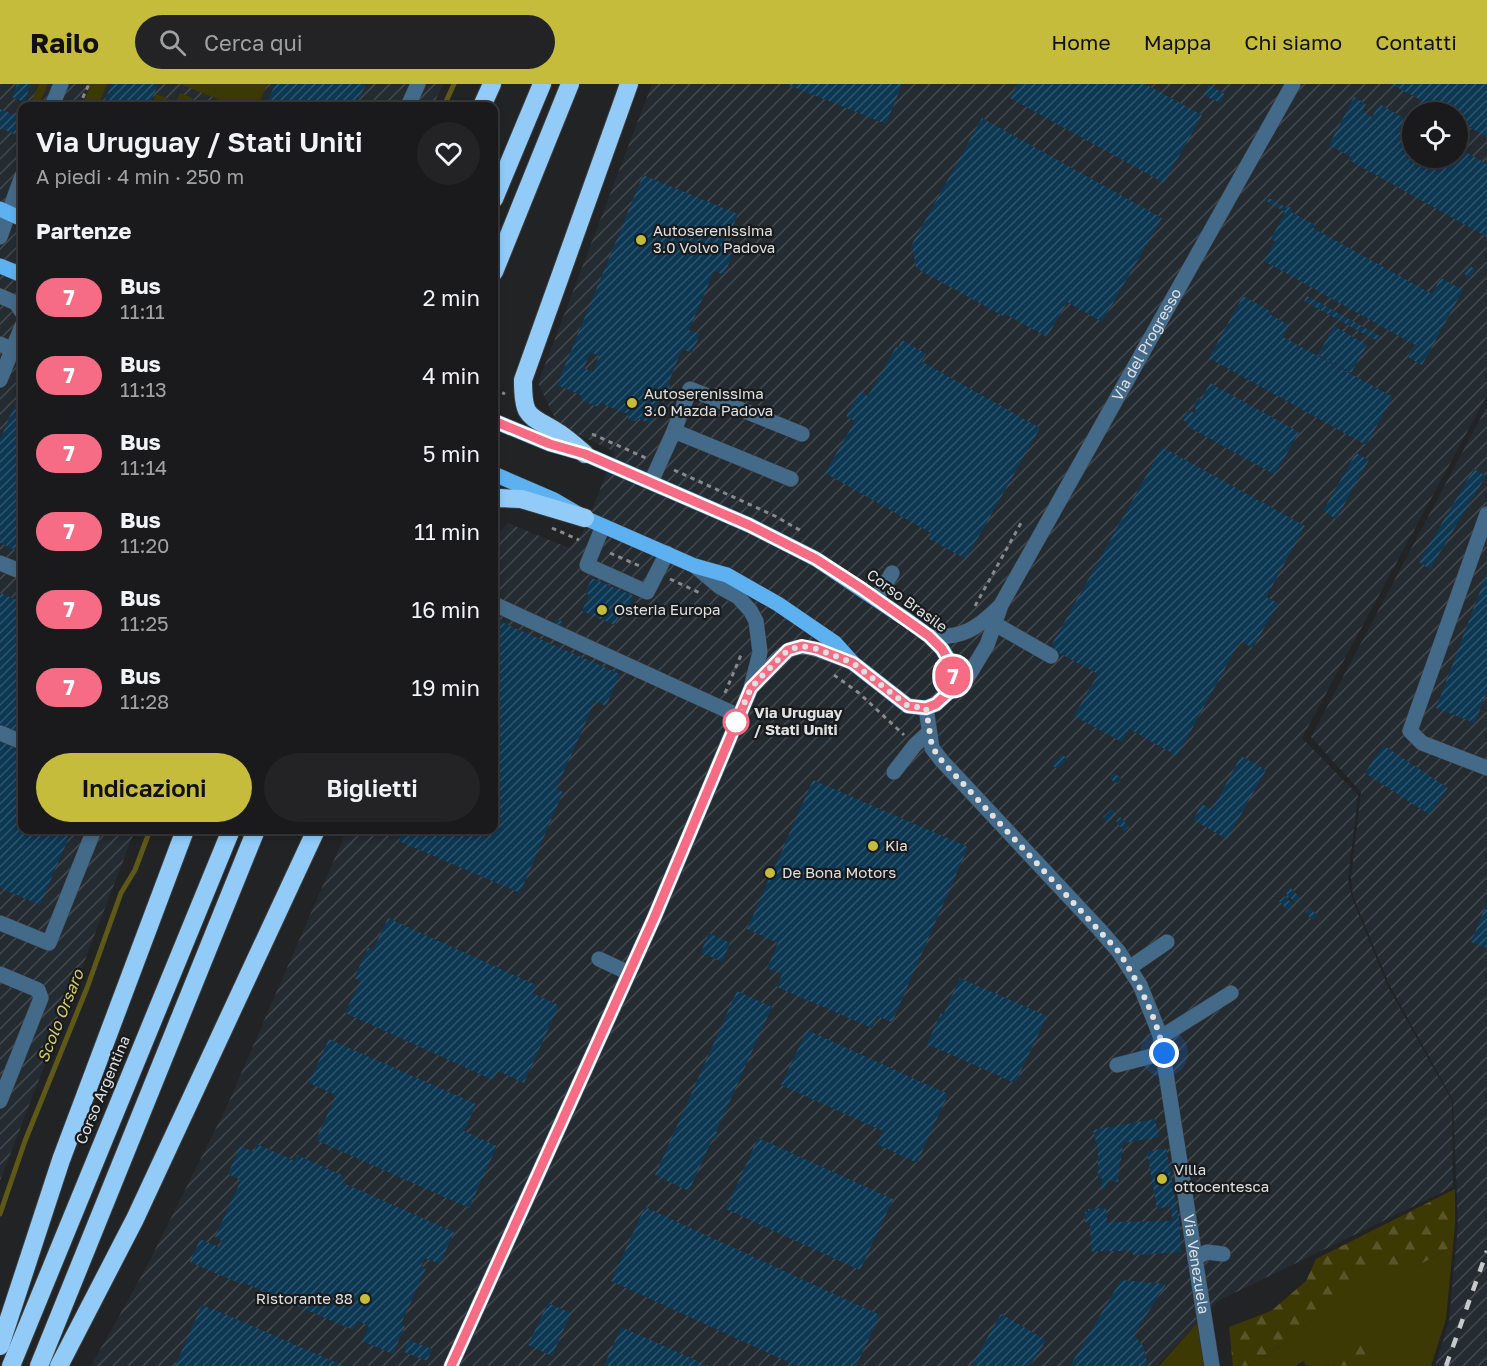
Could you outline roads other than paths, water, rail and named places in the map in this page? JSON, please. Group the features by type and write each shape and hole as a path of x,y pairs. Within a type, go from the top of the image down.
{"highway":[{"path":"484,102 492,84"},
{"path":"498,189 542,84"},
{"path":"498,262 570,84"},
{"path":"585,454 560,433 534,420 527,412 523,402 523,380 629,84"},
{"path":"498,498 521,499 585,518"},
{"path":"0,1346 61,1160 183,834"},
{"name":"Corso Argentina","path":"11,1366 229,834"},
{"path":"39,1366 254,834"},
{"path":"59,1366 135,1219 314,834"}],"main road":[{"path":"0,266 18,273"},
{"name":"Corso Brasile","path":"498,423 550,444 585,454 651,482 749,525 816,559 929,636 942,649 950,663 954,679 948,693"},
{"path":"498,476 554,500 585,518 695,566 727,575 778,604 835,643 853,663 908,706 926,708 936,704 948,693"}],"street":[{"path":"54,102 61,84"},
{"path":"405,84 407,102"},
{"path":"409,102 418,84"},
{"name":"Via del Progresso","path":"948,693 964,683 987,645 991,622 1293,84"},
{"path":"0,237 18,189"},
{"path":"0,296 18,306"},
{"path":"0,380 18,335"},
{"path":"651,482 690,389 802,434"},
{"path":"674,431 791,478"},
{"path":"1487,514 1410,730 1422,743 1487,768"},
{"path":"603,526 587,565 647,592 667,553"},
{"path":"0,563 18,570"},
{"path":"451,1366 654,918 751,688 760,652 756,621 738,597 720,588 695,566"},
{"path":"876,599 892,573"},
{"path":"498,606 739,716"},
{"path":"929,636 961,634 991,622 1051,656"},
{"path":"751,688 780,656 788,650 802,646 817,649 853,663"},
{"name":"Via Venezuela","path":"926,708 932,747 942,761 1077,904 1119,952 1140,985 1160,1035 1164,1053 1212,1366"},
{"path":"894,772 928,732"},
{"path":"0,733 18,740"},
{"path":"0,923 50,943 92,834"},
{"path":"1129,968 1167,942"},
{"path":"599,959 629,973"},
{"path":"0,974 38,990 41,998 0,1101"},
{"path":"1160,1035 1169,1032 1230,993"},
{"path":"1117,1065 1164,1053"},
{"path":"1196,1258 1207,1252 1223,1254"}],"waterway":[{"name":"Scolo Orsaro","path":"446,102 454,84"},
{"name":"Scolo Orsaro","path":"0,1214 25,1141 87,988 121,893 135,870 148,834"}],"railway":[{"path":"1446,1366 1487,1251"}],"place":[{"name":"Autoserenissima 3.0 Volvo Padova","path":"641,240"},
{"name":"Autoserenissima 3.0 Mazda Padova","path":"632,403"},
{"name":"Osteria Europa","path":"602,610"},
{"name":"Via Uruguay / Stati Uniti","path":"736,722"},
{"name":"Kia","path":"873,846"},
{"name":"De Bona Motors","path":"770,873"},
{"name":"Villa ottocentesca","path":"1162,1179"},
{"name":"Ristorante 88","path":"365,1299"}]}
